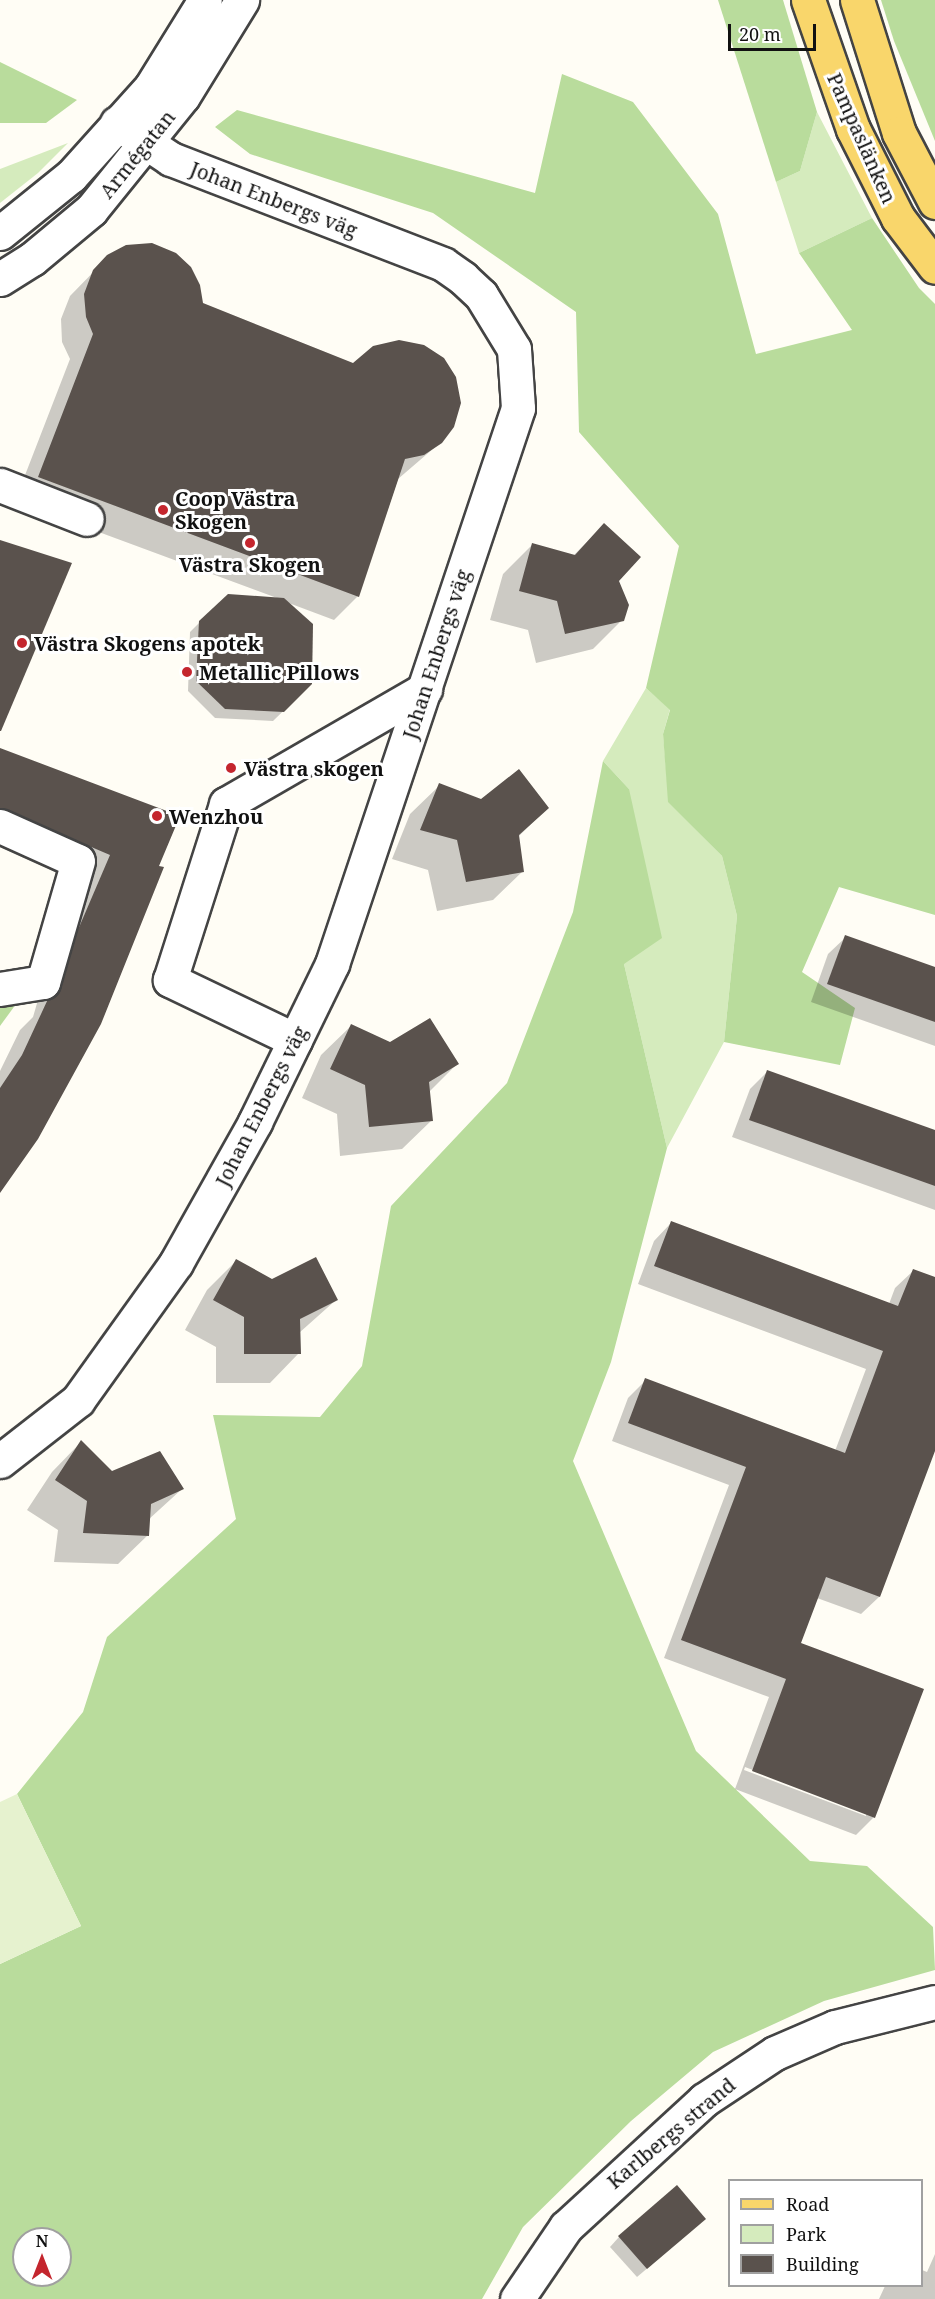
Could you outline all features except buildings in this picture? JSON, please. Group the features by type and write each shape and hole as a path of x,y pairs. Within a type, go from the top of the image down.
{"main road":[{"name":"Pampaslänken","path":"808,0 854,129 898,218 935,267"},
{"name":"Pampaslänken","path":"857,0 899,133 935,201"}],"street":[{"name":"Armégatan","path":"0,233 71,176 151,87 205,0"},
{"name":"Armégatan","path":"0,279 32,259 91,210 183,96 242,0"},
{"name":"Johan Enbergs väg","path":"0,1461 78,1400 176,1263 255,1122 332,964 518,408 514,349 481,295 443,264 171,159 144,144 117,123"},
{"path":"0,485 87,519"},
{"path":"295,1040 170,980 219,794 425,689"},
{"path":"0,826 78,861 43,982 0,988"},
{"name":"Karlbergs strand","path":"517,2299 572,2221 704,2100 775,2052 825,2031 894,2010 935,2002"}],"green space":[{"path":"718,0 783,0 817,112 800,171 776,182"},
{"path":"881,0 935,0 935,141 894,41"},
{"path":"0,62 77,100 46,123 0,123"},
{"path":"562,74 633,102 718,214 756,354 852,330 799,253 872,218 919,288 935,304 935,915 839,887 802,972 855,1008 840,1065 724,1042 737,916 722,856 668,802 663,734 670,710 646,688 679,546 579,432 576,312 433,213 250,154 215,127 237,110 535,193"},
{"path":"817,112 872,218 799,253 776,182 800,171"},
{"path":"68,143 38,173 0,203 0,169"},
{"path":"646,688 670,709 663,734 669,802 722,856 737,916 724,1042 667,1148 624,964 629,789 603,761"},
{"path":"603,761 629,789 662,938 624,964 667,1148 611,1362 573,1461 696,1751 810,1861 867,1866 933,1927 935,1970 824,2001 713,2052 631,2121 523,2227 482,2299 0,2299 0,1964 81,1926 17,1794 83,1712 107,1637 236,1519 213,1415 320,1417 362,1366 391,1206 507,1083 573,912"},
{"path":"19,1000 0,1026 0,1001"},
{"path":"17,1794 81,1926 0,1964 0,1802"}],"place":[{"name":"Coop Västra Skogen","path":"163,510"},
{"name":"Västra Skogen","path":"250,543"},
{"name":"Västra Skogens apotek","path":"22,643"},
{"name":"Metallic Pillows","path":"187,672"},
{"name":"Västra skogen","path":"231,768"},
{"name":"Wenzhou","path":"157,816"}]}
